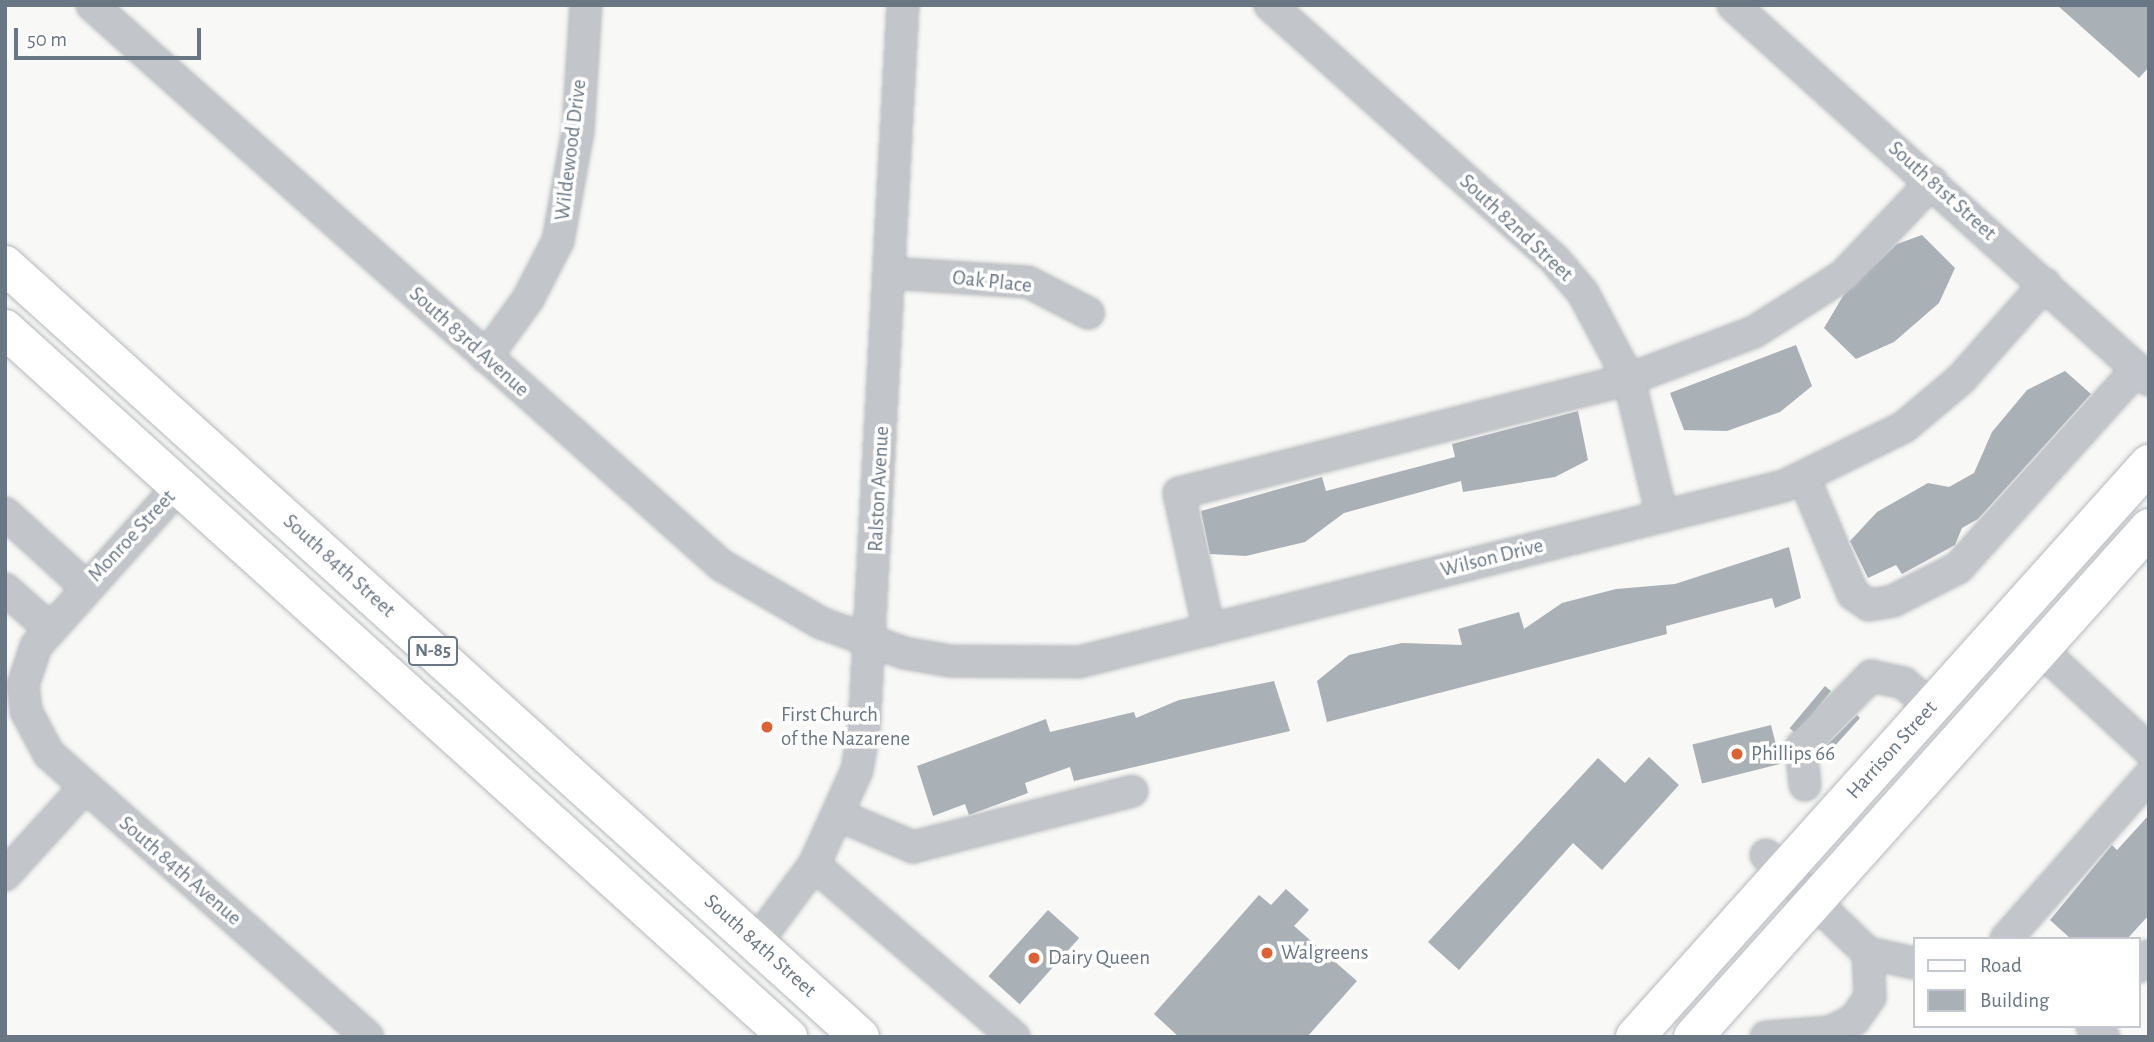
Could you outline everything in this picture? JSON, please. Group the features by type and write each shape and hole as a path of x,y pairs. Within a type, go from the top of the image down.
{"main road":[{"name":"South 84th Street","path":"5,265 860,1037"},
{"name":"N-85","path":"5,329 788,1037"},
{"name":"Harrison Street","path":"1635,1037 1774,863 1931,706 2149,464"},
{"name":"Harrison Street","path":"1693,1037 2149,528"},
{"path":"520,794 574,818 711,938 756,943"}],"street":[{"name":"South 83rd Avenue","path":"92,5 721,565 821,623 872,641"},
{"name":"Wildewood Drive","path":"486,357 528,299 558,241 578,131 586,5"},
{"name":"Ralston Avenue","path":"756,943 814,865 857,771 872,641 903,5"},
{"name":"South 82nd Street","path":"1270,5 1555,260 1608,333 1629,379 1662,515"},
{"name":"South 81st Street","path":"1733,5 2143,374"},
{"path":"1209,630 1180,492 1629,379 1754,332 1844,275 1932,182"},
{"name":"Oak Place","path":"889,272 1028,282 1088,313"},
{"name":"Wilson Drive","path":"872,641 950,661 1025,666 1079,662 1804,478 1863,452 1935,403 2045,284"},
{"path":"1804,478 1853,594 1869,605 1893,601 1958,568 2143,374"},
{"name":"Monroe Street","path":"23,685 27,665 50,629 85,586 180,485"},
{"path":"5,513 85,586"},
{"path":"5,589 50,629"},
{"path":"2040,649 2149,750"},
{"path":"1805,785 1801,747 1871,676 1904,683 1931,706"},
{"name":"South 84th Avenue","path":"23,685 37,737 85,787 368,1037"},
{"path":"2008,937 2149,776"},
{"path":"5,875 85,787"},
{"path":"838,815 913,847 1132,791"},
{"path":"1774,863 1816,899 1868,953 1912,963"},
{"path":"814,865 1014,1037"},
{"path":"1766,1037 1858,1030 1870,997 1868,953"}],"building":[{"path":"2057,5 2149,5 2149,67 2139,78"},
{"path":"1922,235 1955,268 1939,303 1894,342 1856,359 1824,328 1843,296 1897,244"},
{"path":"1796,345 1812,386 1780,412 1727,431 1684,430 1670,393"},
{"path":"2065,371 2091,394 1978,519 1962,528 1955,545 1902,574 1896,565 1868,578 1850,541 1877,512 1928,483 1949,487 1974,473 1992,432 2027,390"},
{"path":"1578,411 1588,460 1555,477 1463,492 1461,481 1344,513 1305,542 1246,556 1210,554 1201,511 1322,477 1326,491 1455,457 1452,444"},
{"path":"1789,547 1801,598 1775,608 1772,598 1666,626 1667,634 1327,722 1317,681 1349,655 1402,643 1462,645 1458,629 1519,612 1524,629 1562,603 1616,589 1675,584"},
{"path":"1274,681 1290,731 1074,781 1070,767 1025,783 1028,793 969,815 965,804 933,816 917,766 1046,719 1050,732 1134,712 1136,718 1179,700"},
{"path":"1825,686 1831,691 1796,733 1790,728"},
{"path":"1857,715 1860,718 1823,759 1819,753"},
{"name":"Phillips 66","path":"1771,725 1781,764 1702,783 1692,745"},
{"path":"1649,757 1679,785 1602,870 1573,843 1459,970 1428,942 1598,758 1625,783"},
{"path":"2149,815 2149,915 2129,937 2069,937 2050,920 2112,845 2117,850"},
{"name":"Walgreens","path":"1286,889 1309,910 1294,926 1357,981 1307,1037 1179,1037 1154,1014 1259,895 1271,905"},
{"name":"Dairy Queen","path":"1048,910 1079,938 1020,1004 988,976"}],"place":[{"name":"First Church of the Nazarene","path":"767,727"},
{"name":"Phillips 66","path":"1737,754"},
{"name":"Walgreens","path":"1267,953"},
{"name":"Dairy Queen","path":"1034,958"}]}
